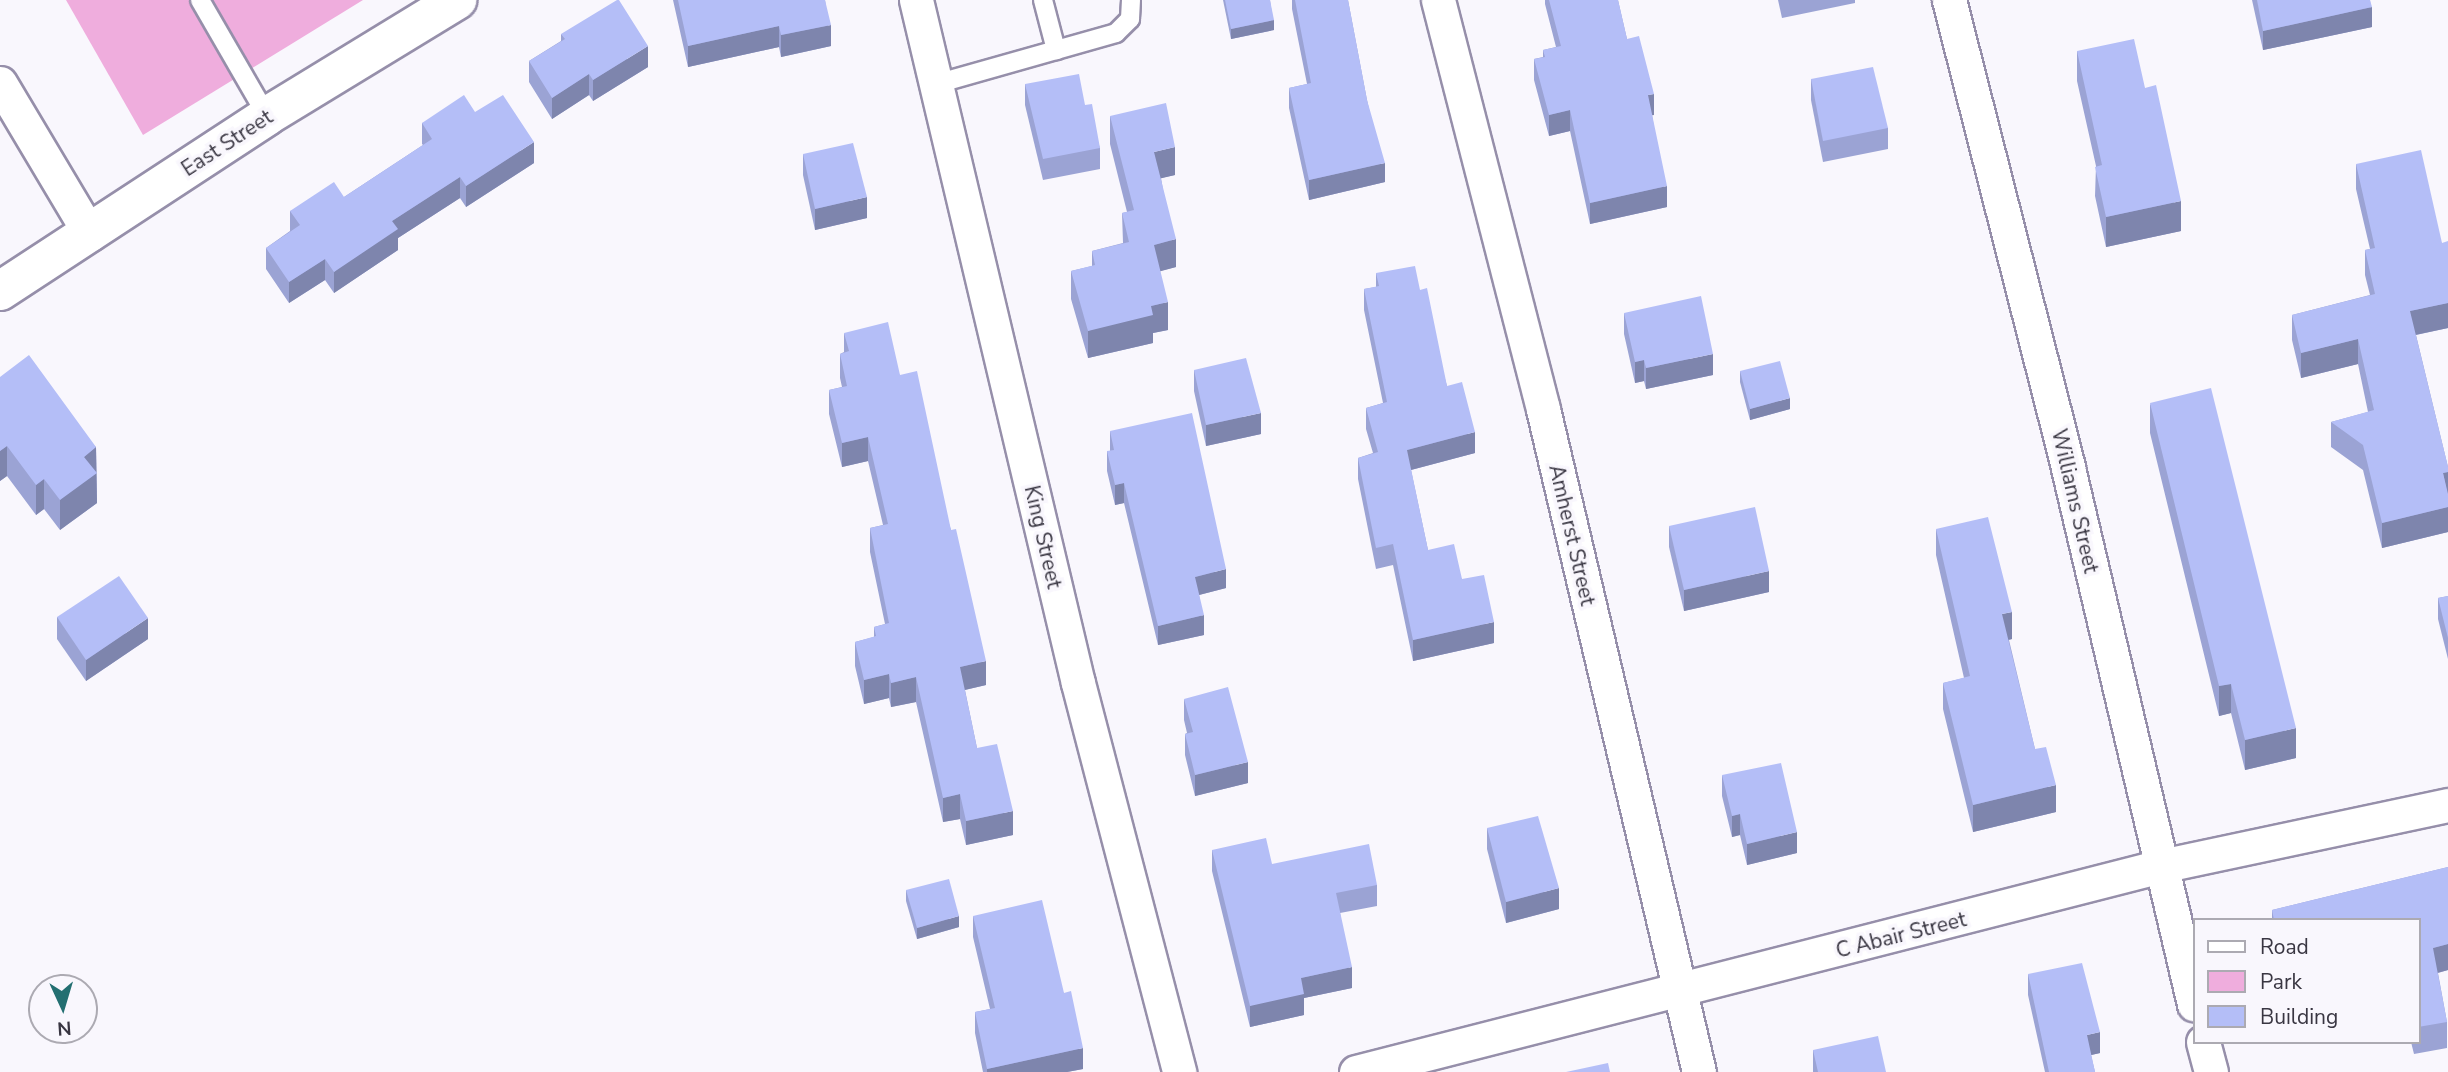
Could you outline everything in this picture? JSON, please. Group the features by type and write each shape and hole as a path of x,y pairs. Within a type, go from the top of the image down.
{"main road":[{"name":"East Street","path":"0,291 267,116 457,0"}],"street":[{"name":"King Street","path":"916,0 1074,669 1179,1072"},
{"name":"Amherst Street","path":"1438,0 1543,409 1699,1072"},
{"name":"Williams Street","path":"1949,0 2065,455 2192,996"},
{"path":"0,83 90,234"},
{"name":"C Abair Street","path":"1356,1072 2161,866 2448,805"},
{"path":"2204,1044 2211,1072"}],"lane":[{"path":"201,0 267,116"},
{"path":"1043,0 1056,50"},
{"path":"936,84 1116,33 1130,19 1131,0"}],"green space":[{"path":"66,0 363,0 143,135"}],"building":[{"path":"617,0 648,46 593,80 589,74 552,98 529,61 565,39 561,34"},
{"path":"678,0 825,0 831,25 781,35 779,26 688,46"},
{"path":"1225,0 1270,0 1274,20 1231,29"},
{"path":"1295,0 1348,0 1367,100 1385,163 1309,180 1289,88 1311,83"},
{"path":"1549,0 1618,0 1627,39 1639,36 1654,94 1648,95 1667,186 1590,203 1570,110 1549,115 1534,59 1545,57 1543,50 1561,46"},
{"path":"2257,0 2370,0 2372,7 2263,31"},
{"path":"2134,39 2145,88 2156,85 2181,201 2106,217 2095,167 2102,165 2077,51"},
{"path":"1873,67 1888,128 1823,141 1811,79"},
{"path":"1079,74 1085,105 1092,104 1100,148 1043,159 1025,84"},
{"path":"464,95 475,112 503,95 534,142 466,186 460,177 392,221 398,229 334,272 325,259 289,282 266,248 300,225 290,211 334,182 344,197 432,139 422,123"},
{"path":"1166,103 1175,147 1154,152 1176,239 1154,245 1168,302 1151,306 1153,315 1088,331 1071,271 1095,265 1092,251 1129,242 1122,213 1134,210 1110,116"},
{"path":"853,143 867,197 815,209 803,154"},
{"path":"2421,150 2442,243 2448,241 2448,303 2410,311 2448,467 2448,472 2443,473 2448,507 2382,523 2363,445 2331,422 2374,410 2358,339 2301,353 2292,315 2375,294 2365,250 2375,248 2356,164"},
{"path":"1415,266 1420,290 1427,288 1447,386 1462,382 1475,432 1407,450 1428,550 1454,544 1462,579 1484,575 1494,622 1413,640 1393,544 1376,548 1358,458 1378,452 1366,408 1387,402 1364,289 1379,286 1376,273"},
{"path":"1701,296 1713,354 1646,368 1644,360 1635,362 1624,313"},
{"path":"888,322 900,375 917,371 951,530 956,529 986,661 960,667 977,748 997,744 1013,811 966,821 960,794 943,798 916,677 891,683 889,674 864,680 855,642 876,636 874,627 889,623 870,528 888,524 868,437 842,443 829,390 847,386 840,354 849,351 844,333"},
{"path":"29,355 96,447 84,457 97,473 60,500 44,479 36,485 7,446 0,451 0,377"},
{"path":"1246,358 1261,413 1206,425 1194,370"},
{"path":"1780,361 1790,398 1750,409 1740,371"},
{"path":"2211,388 2296,728 2245,740 2231,684 2219,686 2150,403"},
{"path":"1192,413 1226,569 1195,577 1204,615 1158,626 1124,483 1115,485 1107,451 1114,450 1110,431"},
{"path":"1755,507 1769,571 1684,590 1669,526"},
{"path":"1988,517 2012,612 2002,614 2035,749 2046,747 2056,785 1973,805 1943,683 1970,676 1936,529"},
{"path":"119,576 148,618 86,660 57,617"},
{"path":"2448,596 2448,638 2438,598"},
{"path":"1228,687 1248,762 1195,775 1185,734 1193,732 1184,699"},
{"path":"1781,763 1797,832 1747,844 1740,814 1732,816 1722,775"},
{"path":"1538,816 1559,888 1506,902 1487,828"},
{"path":"1266,838 1272,864 1369,844 1377,885 1336,893 1352,967 1301,978 1304,994 1250,1006 1212,850"},
{"path":"2448,867 2448,944 2433,948 2447,1022 2420,1027 2420,918 2274,918 2272,910"},
{"path":"949,879 959,916 917,928 906,890"},
{"path":"1042,900 1064,993 1071,991 1083,1048 987,1069 975,1012 995,1008 973,916"},
{"path":"2082,963 2100,1032 2087,1035 2095,1072 2049,1072 2028,974"},
{"path":"1878,1036 1886,1072 1818,1072 1813,1050"},
{"path":"1608,1063 1610,1072 1566,1072"}]}
